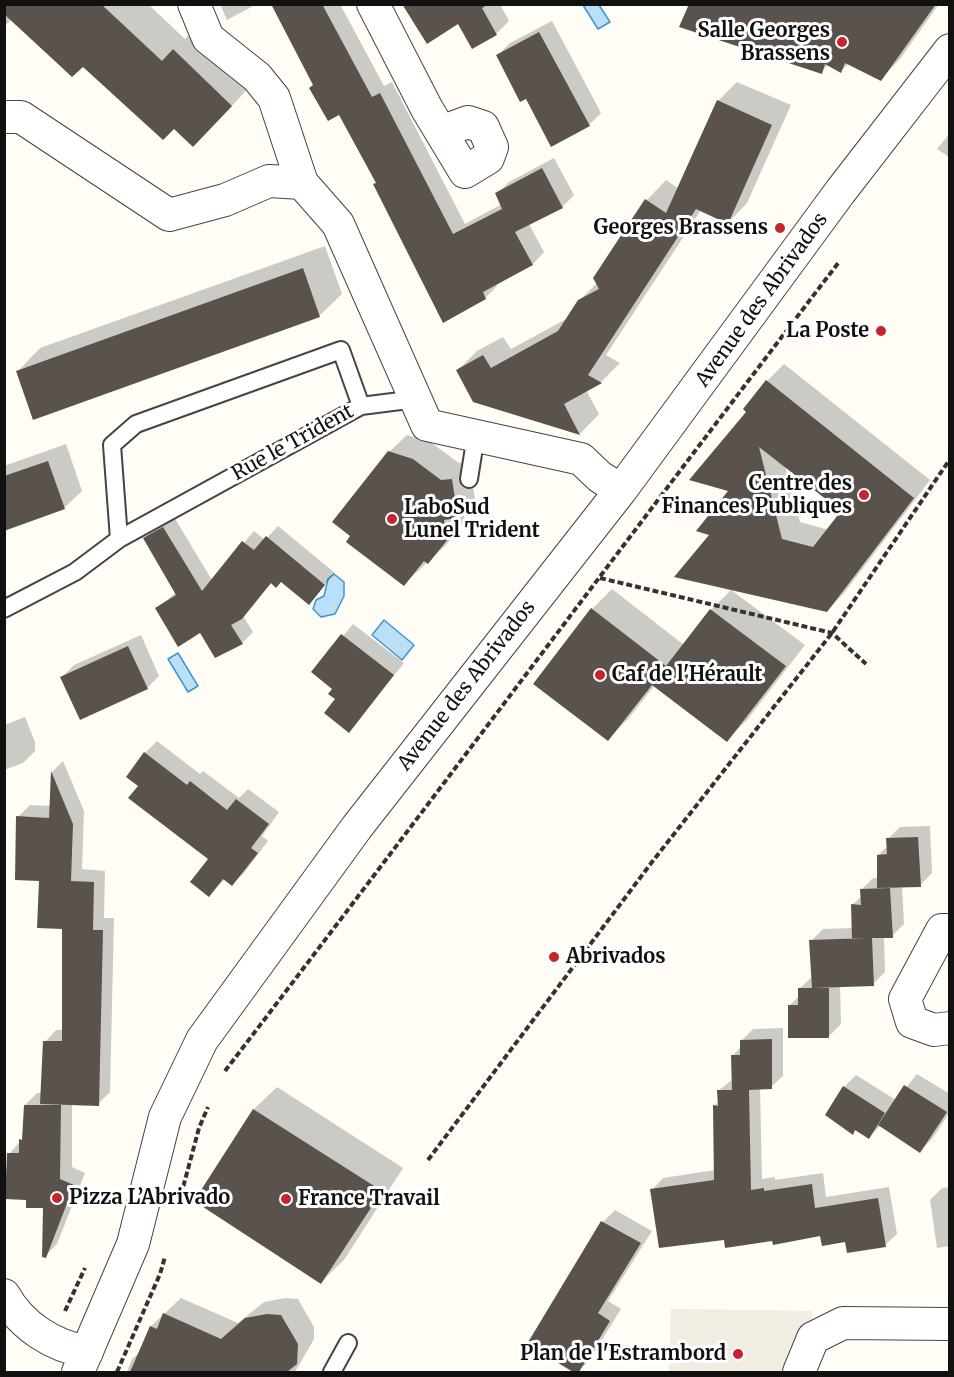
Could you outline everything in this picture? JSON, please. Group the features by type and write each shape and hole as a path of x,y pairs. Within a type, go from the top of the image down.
{"street":[{"path":"194,4 208,38 257,77 274,98 302,183 338,224 427,425 581,459 600,477 621,490"},
{"path":"373,4 441,132"},
{"name":"Avenue des Abrivados","path":"83,1362 133,1244 165,1116 202,1040 357,827 621,490 840,192 950,50"},
{"path":"4,117 21,117 169,215 225,200 269,181 302,183"},
{"path":"950,930 942,930 905,999 912,1022 934,1030 950,1028"},
{"path":"4,1295 10,1305 39,1334 69,1349 83,1362"},
{"path":"799,1372 813,1338 843,1323 950,1324"}],"lane":[{"path":"119,539 112,445 136,424 341,350 361,406"},
{"name":"Rue le Trident","path":"4,609 75,572 119,539 361,406 416,399"},
{"path":"469,479 476,435"},
{"path":"332,1372 348,1343"}],"path":[{"path":"220,1081 225,1071 482,737 839,262"},
{"path":"428,1160 652,862 832,633 950,459"},
{"path":"600,578 832,633 866,664"},
{"path":"199,1128 212,1100"}],"shaded area":[{"name":"Plan de l'Estrambord","path":"671,1309 812,1311 813,1338 799,1372 669,1372"}],"water":[{"path":"583,5 599,5 610,22 598,29"},
{"path":"334,574 344,582 344,596 335,614 321,617 313,609 316,600 324,596 328,579"},
{"path":"384,620 414,645 402,660 372,635"},
{"path":"178,653 198,686 188,692 168,659"}],"building":[{"path":"4,4 101,4 162,61 173,49 232,106 193,147 174,129 163,140 83,67 72,77 4,14"},
{"path":"271,4 322,4 372,97 380,93 453,234 502,209 495,193 542,168 563,208 515,232 533,265 483,292 486,299 443,323 373,184 376,183 339,115 328,121 309,88 313,85"},
{"path":"402,4 488,4 482,8 497,35 472,49 458,24 427,44"},
{"name":"Salle Georges Brassens","path":"689,4 936,4 881,81 845,63 841,73 825,64 822,74 679,27"},
{"path":"539,32 590,126 551,147 526,99 520,102 496,55"},
{"path":"717,100 772,125 728,224 696,209 588,375 602,383 564,404 580,435 473,402 456,370 483,355 491,368 558,331 578,300 599,289 593,278 645,199 666,213"},
{"path":"303,268 320,317 33,420 16,371"},
{"name":"Centre des Finances Publiques","path":"766,380 914,498 827,612 674,577 709,535 696,531 728,491 689,480 746,412 743,409","holes":["759,447 841,511 813,547 782,539"]},
{"name":"LaboSud Lunel Trident","path":"388,451 413,459 441,480 452,479 458,518 444,520 448,539 428,564 424,561 404,586 346,542 350,536 332,522"},
{"path":"48,461 65,509 4,531 4,476"},
{"path":"163,527 202,591 242,541 254,550 266,536 325,585 309,605 281,582 276,588 271,583 242,619 231,625 243,644 215,658 200,633 178,647 155,608 176,595 143,538"},
{"path":"591,608 666,666 710,609 786,666 727,742 652,685 608,741 533,684"},
{"path":"341,634 394,675 349,733 324,713 335,699 328,694 332,689 311,672"},
{"path":"128,646 148,689 80,720 60,677"},
{"path":"144,752 187,785 190,781 227,810 236,799 269,824 251,848 258,853 232,886 223,879 209,897 190,882 208,859 128,798 138,786 126,777"},
{"path":"51,771 73,824 71,881 94,882 93,930 103,930 99,1106 40,1104 43,1041 62,1041 62,929 37,928 39,881 15,880 16,816 49,818"},
{"path":"918,837 921,887 877,888 877,855 887,854 886,838"},
{"path":"890,888 893,938 872,938 874,986 812,988 809,940 852,939 851,904 861,905 860,889"},
{"path":"798,988 829,988 829,1038 788,1038 788,1005 798,1005"},
{"path":"772,1039 772,1089 749,1090 751,1190 764,1188 764,1191 812,1184 815,1208 878,1198 886,1247 847,1253 845,1242 822,1246 820,1236 773,1245 772,1241 725,1248 724,1240 659,1248 650,1189 714,1180 713,1105 718,1106 717,1090 732,1090 731,1055 740,1055 740,1040"},
{"path":"904,1085 947,1112 920,1153 878,1125"},
{"path":"843,1086 885,1113 869,1139 855,1130 853,1135 825,1115"},
{"path":"24,1105 61,1105 60,1179 74,1185 46,1258 42,1257 43,1208 26,1208 26,1200 5,1199 7,1153 19,1153"},
{"name":"France Travail","path":"253,1109 382,1191 321,1284 194,1201"},
{"path":"601,1221 641,1243 598,1313 610,1321 579,1372 573,1372 527,1344"},
{"path":"163,1313 221,1339 245,1318 267,1314 281,1315 298,1344 297,1364 287,1372 130,1372 150,1326 157,1329"}],"place":[{"name":"Salle Georges Brassens","path":"842,42"},
{"name":"Georges Brassens","path":"780,228"},
{"name":"La Poste","path":"881,331"},
{"name":"Centre des Finances Publiques","path":"864,495"},
{"name":"LaboSud Lunel Trident","path":"392,519"},
{"name":"Caf de l'Hérault","path":"600,675"},
{"name":"Abrivados","path":"554,957"},
{"name":"Pizza L’Abrivado","path":"57,1198"},
{"name":"France Travail","path":"286,1199"},
{"name":"Plan de l'Estrambord","path":"738,1354"}]}
